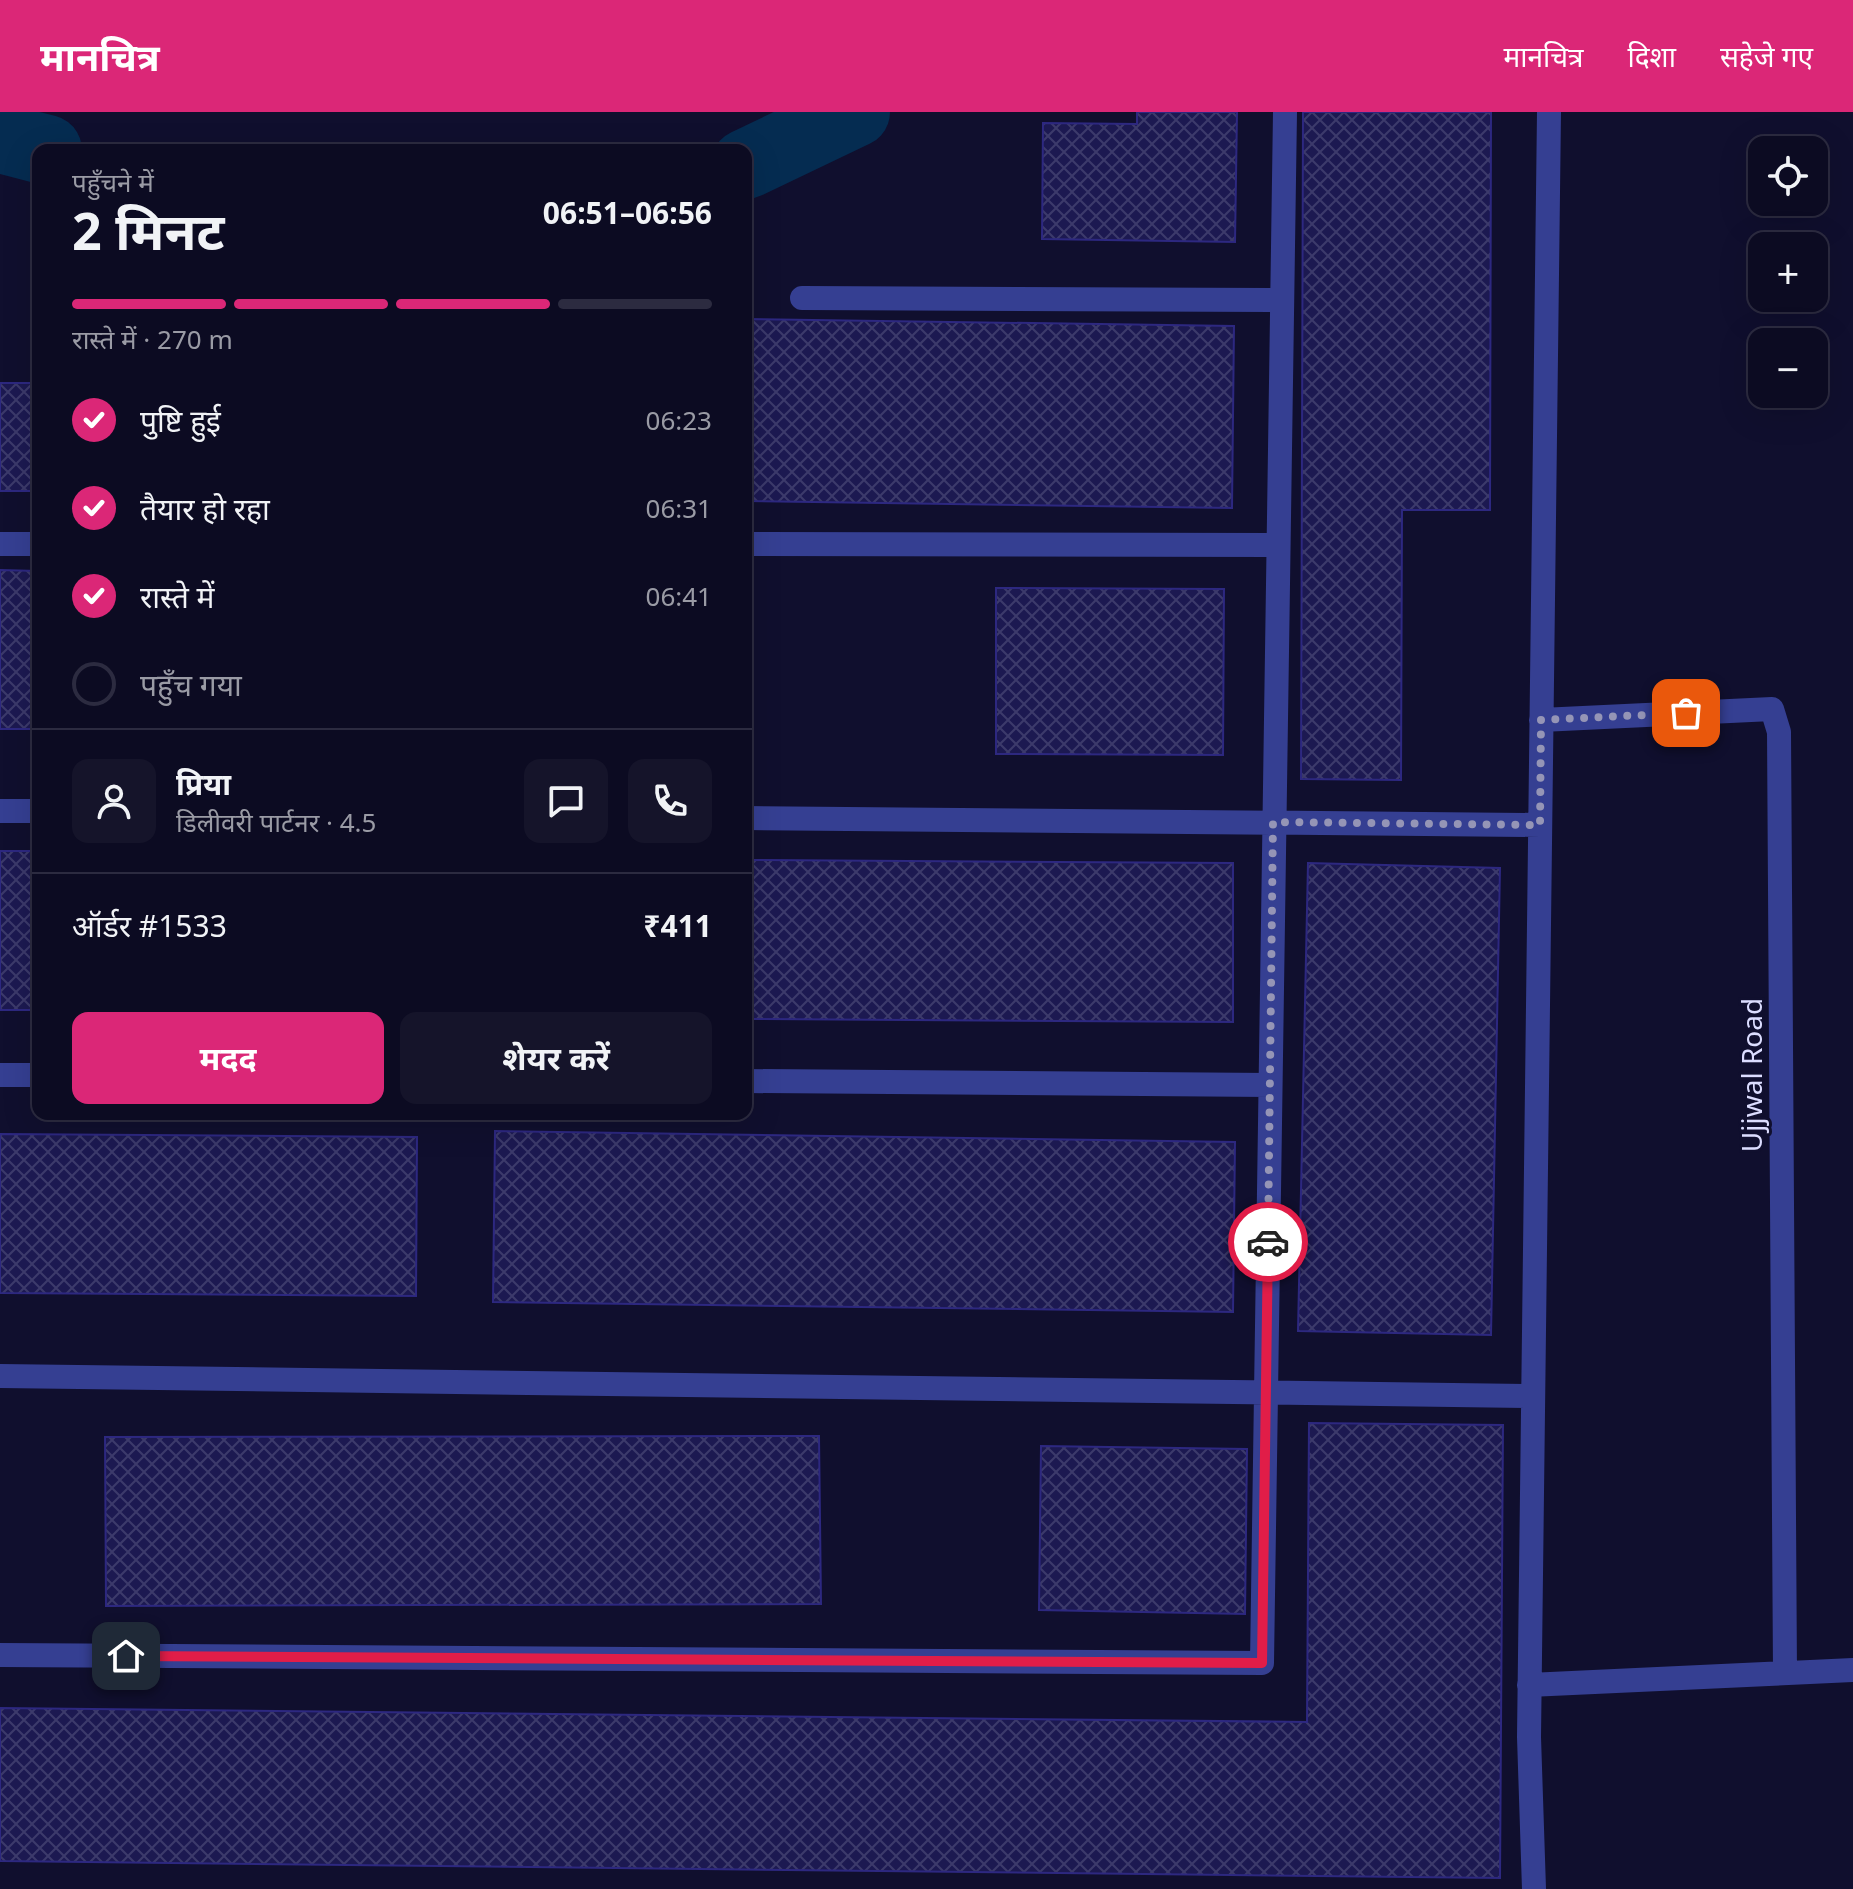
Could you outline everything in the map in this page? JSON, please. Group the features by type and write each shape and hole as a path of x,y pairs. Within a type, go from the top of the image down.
{"street":[{"path":"0,1655 1262,1663 1285,112"},
{"path":"1534,1889 1529,1685 1549,112"},
{"path":"802,298 1282,300"},
{"path":"0,544 32,544"},
{"path":"752,544 1277,545"},
{"name":"Ujjwal Road","path":"1541,720 1772,709 1779,732 1785,1673"},
{"path":"0,811 32,811"},
{"path":"752,818 1540,825"},
{"path":"0,1075 32,1075"},
{"path":"752,1081 1270,1085"},
{"path":"0,1376 1533,1396"},
{"path":"1529,1685 1853,1670"}],"building":[{"path":"1137,112 1237,112 1235,242 1042,239 1043,123 1137,124"},
{"path":"1303,112 1491,112 1490,510 1402,510 1401,780 1301,779"},
{"path":"752,319 1234,326 1232,508 752,501"},
{"path":"0,383 32,383 32,491 0,491"},
{"path":"0,570 32,571 32,729 0,729"},
{"path":"996,588 1224,589 1223,755 996,754"},
{"path":"0,851 32,851 32,1010 0,1010"},
{"path":"752,860 1233,863 1233,1022 752,1019"},
{"path":"1308,863 1500,868 1491,1335 1298,1331"},
{"path":"495,1131 1235,1142 1233,1312 493,1302"},
{"path":"0,1134 417,1137 416,1296 0,1293"},
{"path":"1309,1423 1503,1425 1500,1878 0,1861 0,1708 1307,1722"},
{"path":"819,1436 821,1604 106,1606 105,1437"},
{"path":"1041,1446 1247,1449 1245,1614 1039,1610"}],"waterway":[{"path":"752,161 855,112"},
{"path":"0,138 32,146"}],"way so far":[{"path":"1268,1242 1273,822 1540,825 1541,720 1686,713"}],"route":[{"path":"126,1656 1262,1663 1268,1242"}]}
